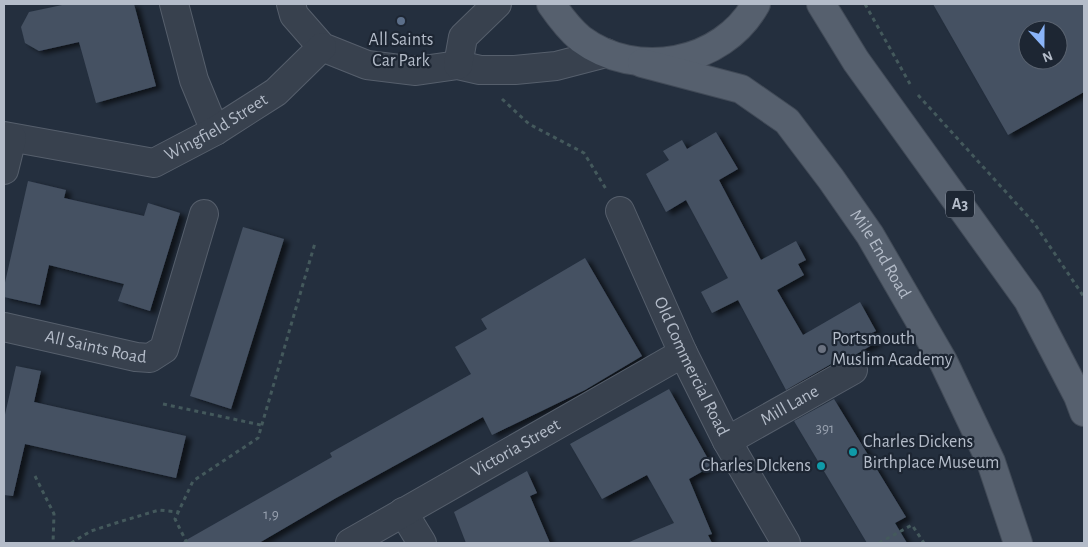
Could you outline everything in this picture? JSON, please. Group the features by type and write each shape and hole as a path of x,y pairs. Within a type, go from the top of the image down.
{"main road":[{"path":"552,4 561,19 582,39 606,53 642,62 668,62 694,56 718,44 738,27 756,4"},
{"name":"A3","path":"821,4 856,61 1028,300 1078,396 1084,412"},
{"name":"Mile End Road","path":"642,62 741,89 787,121 832,180 870,235 943,361 991,462 1018,543"}],"street":[{"path":"174,4 194,80 215,131"},
{"path":"291,4 294,15 322,47 367,65 416,71 458,65 480,70 515,70 556,66 606,53"},
{"path":"458,65 463,37 498,4"},
{"name":"Wingfield Street","path":"8,137 154,163 215,131 276,92 322,47"},
{"path":"4,170 8,137"},
{"name":"Old Commercial Road","path":"620,210 683,353 727,441 786,543"},
{"name":"All Saints Road","path":"4,327 136,357 150,358 164,349 204,214"},
{"name":"Victoria Street","path":"350,543 683,353"},
{"name":"Mill Lane","path":"727,441 853,370"},
{"path":"403,512 422,543"}],"path":[{"path":"865,4 913,89 1034,222 1084,298"},
{"path":"497,95 529,124 584,153 620,210"},
{"path":"187,543 175,519 193,480 258,438 315,243"},
{"path":"162,404 261,425"},
{"path":"34,476 54,514 53,543"},
{"path":"71,543 91,531 159,510 178,512"},
{"path":"879,543 912,524 924,543"}],"building":[{"path":"67,4 134,4 156,86 96,103 79,42 39,51 25,43 21,27 29,12"},
{"path":"933,4 1084,4 1084,92 1008,135"},
{"path":"716,132 738,169 719,180 761,260 796,241 806,260 798,264 804,275 777,290 803,335 860,302 876,331 872,333 877,342 855,355 845,356 786,390 738,300 712,313 701,292 728,278 686,200 666,212 646,174 669,160 663,151 682,140 687,149"},
{"path":"28,181 66,190 64,198 144,216 148,203 180,213 150,311 118,301 124,284 49,265 40,305 4,297 4,287"},
{"path":"243,227 284,239 231,409 190,396"},
{"path":"585,258 642,356 585,390 492,435 483,417 259,543 181,543 332,457 330,453 471,374 455,347 487,329 481,319"},
{"path":"16,366 41,371 34,402 186,436 176,478 25,444 13,496 4,495 4,419"},
{"path":"669,389 712,466 689,479 712,534 708,535 712,543 627,543 674,523 647,475 602,499 570,444"},
{"path":"834,399 906,517 895,523 907,543 867,543 794,421"},
{"path":"527,471 537,493 530,496 550,543 466,543 454,512"}],"place":[{"name":"All Saints Car Park","path":"401,21"},
{"name":"Portsmouth Muslim Academy","path":"822,349"},
{"name":"Charles Dickens Birthplace Museum","path":"853,452"},
{"name":"Charles DIckens","path":"821,466"}]}
